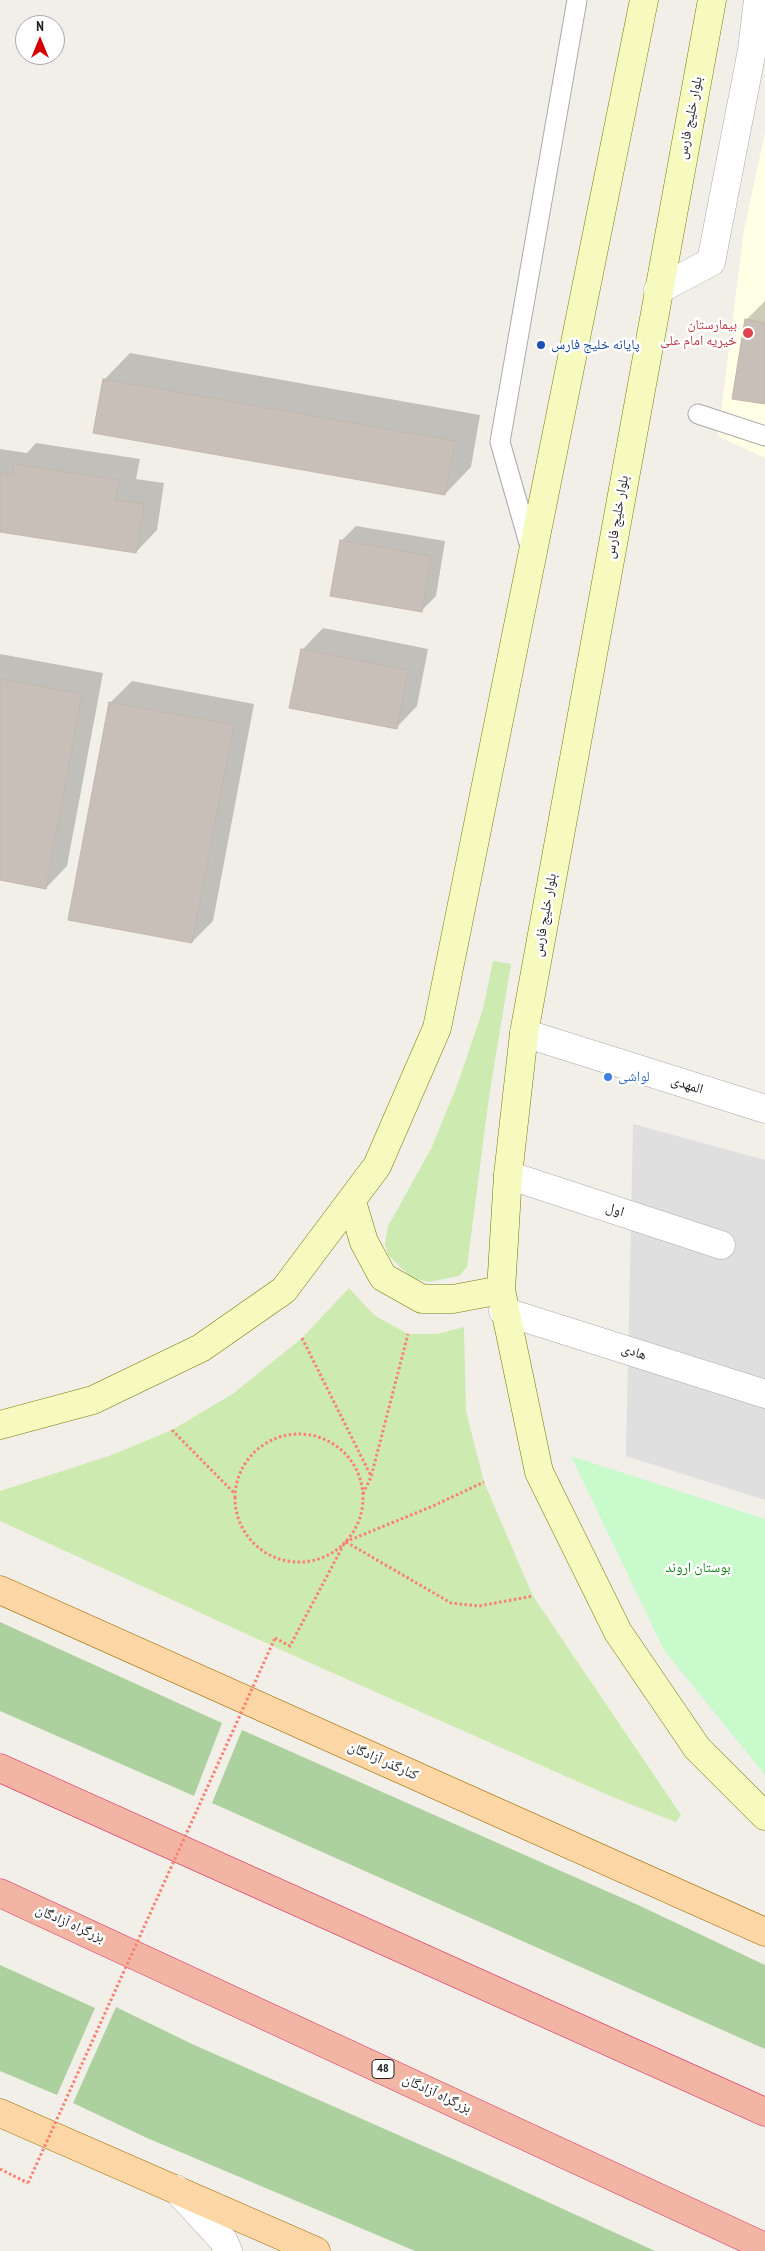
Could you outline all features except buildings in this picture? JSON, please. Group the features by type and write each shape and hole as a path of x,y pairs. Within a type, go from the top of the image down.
{"highway":[{"path":"0,1768 765,2112"},
{"name":"بزرگراه آزادگان","path":"0,1893 765,2247"}],"main road":[{"path":"0,1425 93,1400 201,1348 284,1290 352,1202 377,1166 437,1028 644,0"},
{"name":"بلوار خلیج فارس","path":"712,0 524,1033 508,1175 502,1300 539,1472 618,1632 697,1748 765,1816"},
{"path":"352,1202 364,1242 383,1277 422,1299 502,1300"},
{"name":"کنارگذر آزادگان","path":"0,1590 765,1932"},
{"path":"0,2113 316,2251"}],"street":[{"path":"658,290 710,262 752,50 758,0"},
{"name":"المهدی","path":"524,1033 765,1110"},
{"name":"اول","path":"508,1175 721,1245"},
{"name":"هادی","path":"502,1300 765,1394"},
{"path":"176,2189 222,2240 228,2251"}],"lane":[{"path":"532,555 500,442 577,0"},
{"path":"698,414 765,436"}],"path":[{"path":"0,2169 28,2183 276,1638 290,1646 358,1520 363,1495 371,1477 408,1334"},
{"path":"302,1338 371,1477"},
{"path":"172,1430 234,1493"},
{"path":"363,1495 359,1474 347,1456 330,1442 310,1435 289,1434 268,1441 251,1454 240,1472 234,1493 236,1513 243,1531 256,1546 273,1556 292,1561 311,1560 329,1554 345,1542 433,1506 484,1482"},
{"path":"345,1542 451,1603 479,1606 533,1596"}],"shaded area":[{"name":"بیمارستان خیریه امام علی","path":"765,133 765,458 718,436 744,230"},
{"path":"633,1124 765,1160 765,1500 626,1456"}],"green space":[{"path":"493,961 511,964 489,1097 467,1267 459,1276 429,1282 412,1278 388,1255 385,1244 388,1226 431,1149 458,1083 483,1009"},
{"path":"349,1288 374,1315 408,1334 437,1334 464,1327 466,1411 484,1482 533,1596 681,1815 676,1822 617,1799 299,1658 0,1521 0,1491 109,1456 172,1430 234,1393 302,1338"},
{"name":"بوستان اروند","path":"571,1456 765,1519 765,1775 664,1650"},
{"path":"0,1622 222,1723 194,1796 0,1711"},
{"path":"242,1730 638,1905 765,1965 765,2049 212,1803"},
{"path":"0,1965 95,2008 57,2095 0,2071"},
{"path":"116,2007 192,2044 480,2171 655,2251 415,2251 147,2138 73,2103"}],"place":[{"name":"بیمارستان خیریه امام علی","path":"748,333"},
{"name":"پایانه خلیج فارس","path":"541,345"},
{"name":"لواشی","path":"608,1077"}]}
